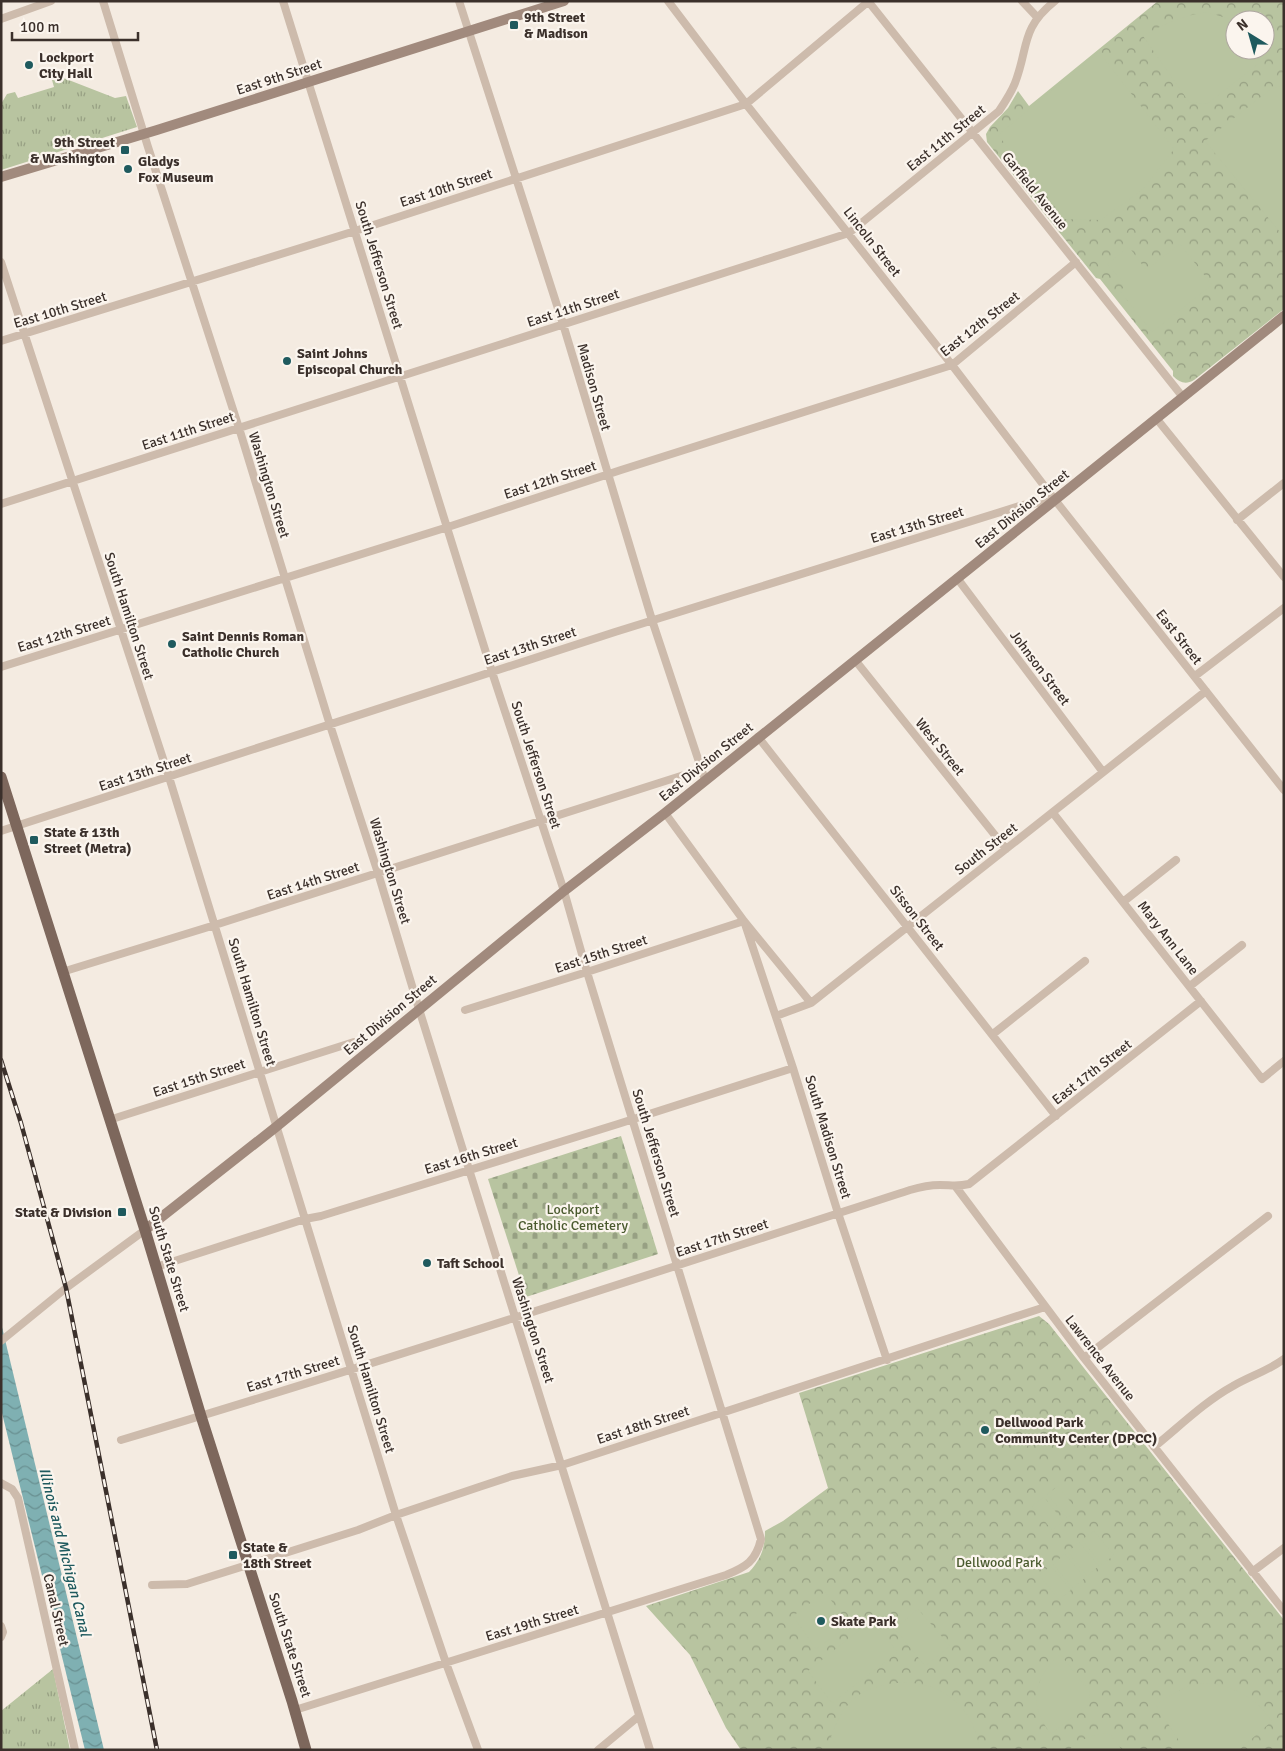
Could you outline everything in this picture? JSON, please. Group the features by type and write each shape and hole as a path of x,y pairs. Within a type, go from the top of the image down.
{"main road":[{"name":"South State Street","path":"1,777 145,1230 201,1416 306,1750"}],"street":[{"path":"1,19 51,1"},
{"name":"Washington Street","path":"103,1 239,428 650,1750"},
{"name":"South Jefferson Street","path":"283,1 492,672 564,891 632,1120 761,1538"},
{"name":"Madison Street","path":"459,1 563,324 652,620 705,780"},
{"name":"East 9th Street","path":"1,177 144,134 564,1"},
{"name":"Lincoln Street","path":"668,1 746,104 849,232 952,365 1054,500"},
{"name":"East 10th Street","path":"1,341 355,231 746,104 868,1"},
{"name":"Garfield Avenue","path":"868,1 1182,396"},
{"path":"1022,1 1037,17"},
{"name":"East 11th Street","path":"1,504 849,232 999,111 1015,84 1029,30 1037,17 1055,1"},
{"name":"South Hamilton Street","path":"1,262 169,777 396,1515 446,1663 478,1750"},
{"name":"East 12th Street","path":"1,667 448,527 952,365 1076,262"},
{"name":"East Division Street","path":"145,1230 276,1127 564,891 665,813 1284,316"},
{"path":"1156,418 1284,577"},
{"path":"1237,520 1284,483"},
{"name":"East 13th Street","path":"1,831 652,620 1024,505 1054,500"},
{"name":"East Street","path":"1054,500 1284,790"},
{"name":"Johnson Street","path":"957,578 1103,772"},
{"path":"1195,676 1284,608"},
{"name":"West Street","path":"854,660 1006,849"},
{"name":"South Street","path":"776,1016 811,1003 1206,691"},
{"name":"Sisson Street","path":"758,737 1056,1116"},
{"name":"East 14th Street","path":"62,972 684,775"},
{"path":"665,813 744,921 811,1003"},
{"name":"Mary Ann Lane","path":"1053,813 1262,1079 1284,1061"},
{"path":"1123,902 1176,860"},
{"name":"East 15th Street","path":"465,1010 744,921"},
{"name":"South Madison Street","path":"744,921 887,1360"},
{"path":"1190,986 1242,945"},
{"path":"993,1034 1085,961"},
{"name":"East 17th Street","path":"120,1440 352,1370 923,1186 942,1185 956,1187 969,1184 1201,1001"},
{"name":"East 15th Street","path":"109,1120 354,1042"},
{"name":"East 16th Street","path":"156,1267 306,1219 632,1120 793,1068"},
{"name":"Lawrence Avenue","path":"956,1187 1084,1358 1284,1611"},
{"path":"1084,1358 1268,1216"},
{"path":"1,1341 66,1288 145,1230"},
{"name":"East 18th Street","path":"152,1585 187,1584 358,1530 396,1515 504,1479 562,1465 1045,1307"},
{"path":"1154,1447 1218,1396 1284,1359"},
{"name":"Canal Street","path":"1,1483 12,1489 18,1498 74,1750"},
{"name":"East 19th Street","path":"294,1710 607,1613 738,1570 752,1560 761,1538"},
{"path":"1252,1572 1284,1548"},
{"path":"1,1626 1,1637"},
{"path":"598,1750 639,1716"}],"green space":[{"path":"1158,1 1284,1 1284,309 1191,382 1181,382 1173,376 1173,371 1100,279 1096,278 987,142 986,134 990,127 1008,108 1018,91 1029,106"},
{"path":"1207,12 1225,18 1225,60 1263,60 1207,104 1189,102 1143,36 1159,27"},
{"path":"1099,52 1174,149 1143,189 1101,220 1065,219 998,135"},
{"path":"61,77 115,98 126,96 137,127 1,170 1,104 7,94 15,92 18,98 54,87 52,80"},
{"path":"1284,85 1284,237 1205,141 1271,89"},
{"path":"1180,244 1212,285 1152,332 1120,291 1124,287 1121,283 1123,282 1107,264 1129,247 1146,270"},
{"name":"Lockport Catholic Cemetery","path":"621,1136 658,1254 526,1297 488,1179"},
{"name":"Dellwood Park","path":"1039,1316 1049,1324 1284,1620 1284,1750 741,1750 726,1728 690,1655 646,1606 749,1572 757,1563 762,1553 765,1531 783,1521 828,1488 799,1393"},
{"path":"1058,1486 1077,1510 1067,1518 1047,1494"},
{"path":"1044,1497 1063,1521 1052,1530 1032,1506"},
{"path":"1094,1531 1114,1555 1102,1565 1082,1540"},
{"path":"1079,1542 1099,1566 1087,1576 1068,1552"},
{"path":"1065,1554 1085,1578 1073,1588 1053,1564"},
{"path":"1051,1566 1071,1590 1059,1600 1039,1575"},
{"name":"Skate Park","path":"825,1592 849,1625 816,1649 793,1616"},
{"path":"918,1609 950,1646 925,1666 895,1629"},
{"path":"871,1621 898,1652 832,1703 808,1671"},
{"path":"1060,1654 1090,1692 1089,1704 1051,1734 1039,1712 1037,1692 1044,1673"},
{"path":"53,1669 70,1750 1,1750 1,1711"},
{"path":"908,1682 932,1687 959,1704 970,1720 978,1739 980,1750 840,1750 831,1737 843,1711 851,1702 859,1695 880,1686"},
{"path":"1207,1683 1227,1687 1244,1694 1252,1699 1272,1721 1239,1750 1185,1750 1156,1705 1185,1688"},
{"path":"1109,1733 1122,1750 1069,1750 1087,1738"}],"water":[{"name":"Illinois and Michigan Canal","path":"1,1323 104,1750 85,1750 1,1409"}],"railway":[{"path":"1,1060 21,1123 66,1288 157,1750"}],"place":[{"name":"9th Street & Madison","path":"514,25"},
{"name":"Lockport City Hall","path":"29,65"},
{"name":"9th Street & Washington","path":"125,150"},
{"name":"Gladys Fox Museum","path":"128,169"},
{"name":"Saint Johns Episcopal Church","path":"287,361"},
{"name":"Saint Dennis Roman Catholic Church","path":"172,644"},
{"name":"State & 13th Street (Metra)","path":"34,840"},
{"name":"State & Division","path":"122,1212"},
{"name":"Taft School","path":"427,1263"},
{"name":"Dellwood Park Community Center (DPCC)","path":"985,1430"},
{"name":"State & 18th Street","path":"233,1555"},
{"name":"Skate Park","path":"821,1621"}]}
